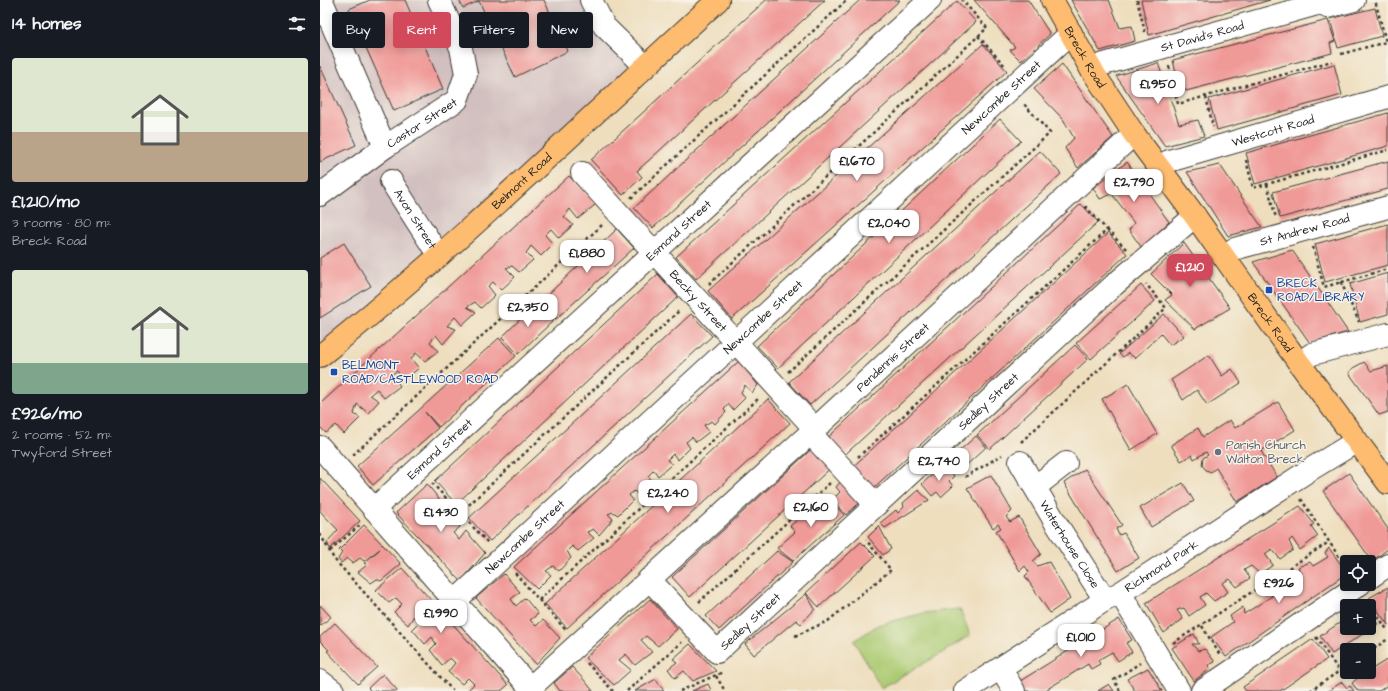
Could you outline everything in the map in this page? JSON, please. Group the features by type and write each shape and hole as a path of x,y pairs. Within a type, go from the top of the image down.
{"main road":[{"name":"Belmont Road","path":"320,356 365,320 439,256 718,0"},
{"name":"Breck Road","path":"1052,0 1091,69 1134,134 1195,216 1299,364 1388,483"}],"street":[{"name":"Castor Street","path":"320,195 386,147 457,100 466,74 461,48 439,0"},
{"path":"591,0 604,26 645,66"},
{"name":"Esmond Street","path":"374,510 930,0"},
{"name":"St David's Road","path":"1091,69 1157,48 1321,6 1354,0"},
{"path":"322,1 386,147"},
{"name":"Newcombe Street","path":"455,601 1013,84 1071,33"},
{"name":"Westcott Road","path":"1159,167 1169,161 1388,97"},
{"name":"Pendennis Street","path":"531,689 1134,134"},
{"name":"Becky Street","path":"582,173 734,343 774,385 844,470 876,505"},
{"name":"Avon Street","path":"391,181 439,256"},
{"name":"St Andrew Road","path":"1224,257 1234,249 1388,207"},
{"name":"Sedley Street","path":"649,579 717,652 1136,266 1195,216"},
{"path":"1299,364 1312,354 1388,334"},
{"name":"Richmond Park","path":"965,691 1311,469 1357,442"},
{"path":"320,447 531,689"},
{"name":"Waterhouse Close","path":"1014,454 1035,487 1113,597 1156,653 1179,691"},
{"name":"Waterhouse Close","path":"1035,487 1066,463"},
{"path":"1376,571 1388,565"},
{"path":"1202,691 1305,621 1344,591"},
{"path":"1001,669 1014,691"},
{"path":"320,681 333,691"}],"path":[{"path":"338,469 847,0"},
{"path":"460,513 987,28 962,0"},
{"path":"1136,0 1157,48 1178,104 1332,61"},
{"path":"1341,54 1386,42 1375,0"},
{"path":"539,600 1050,133 978,36"},
{"path":"1206,97 1218,147"},
{"path":"1242,140 1253,188 1388,150"},
{"path":"1267,184 1281,236"},
{"path":"965,477 1014,454 1166,308 1136,266 1107,230 1071,191"},
{"path":"1309,229 1324,287 1388,269"},
{"path":"627,691 690,623 844,470 1107,230"},
{"path":"1341,282 1367,340"},
{"path":"1300,497 1329,542 1340,556"},
{"path":"330,552 374,510"},
{"path":"795,636 828,621 891,570 854,525"},
{"path":"320,534 334,559 453,691"},
{"path":"1120,691 1114,680 1202,626 1329,542"},
{"path":"1366,591 1388,631"},
{"path":"1305,621 1339,671 1310,691"},
{"path":"1376,647 1388,639"},
{"path":"574,648 613,691"},
{"path":"680,691 730,670 717,652"},
{"path":"716,676 725,691"}],"shaded area":[{"path":"320,0 591,0 645,66 320,356"}],"green space":[{"path":"960,609 970,635 881,688 854,641 878,625 924,613"}],"building":[{"path":"370,0 405,0 410,12 393,12 393,48 425,48 443,89 394,111 366,48 385,48 385,12 350,12 349,9"},
{"path":"459,0 544,0 550,12 537,12 537,48 567,48 568,51 515,77 501,48 529,48 529,12 484,12 479,1 463,8"},
{"path":"766,0 825,0 637,171 642,177 623,195 591,160"},
{"path":"860,0 900,0 653,228 634,208"},
{"path":"974,0 1028,0 1050,34 1021,61 1010,50 1015,47"},
{"path":"1071,0 1109,0 1120,28 1132,26 1135,41 1100,51"},
{"path":"1141,0 1270,0 1149,35"},
{"path":"957,1 976,22 696,279 676,257"},
{"path":"1375,8 1382,36 1338,48 1330,19"},
{"path":"1328,20 1335,41 1330,43 1332,53 1186,91 1181,82 1178,83 1173,60"},
{"path":"983,44 1007,71 732,319 708,291"},
{"path":"1158,63 1179,124 1198,120 1204,136 1165,146 1116,76"},
{"path":"1062,64 1113,137 1078,168 1065,148 1074,138 1063,119 1034,89"},
{"path":"1334,64 1342,95 1217,130 1209,99"},
{"path":"320,66 356,145 320,162"},
{"path":"1388,113 1388,146 1255,184 1246,153"},
{"path":"1000,119 1021,141 778,368 757,346"},
{"path":"1040,151 1061,174 810,405 789,382"},
{"path":"1388,161 1388,189 1280,218 1273,192"},
{"path":"1127,162 1169,222 1142,248 1129,230 1134,223 1112,194 1100,199 1093,188"},
{"path":"1220,165 1262,227 1228,236 1187,172"},
{"path":"569,176 596,204 578,219 570,209 564,217 573,225 559,238 551,229 545,235 553,244 541,256 531,246 526,253 533,260 519,272 512,266 506,268 515,277 501,290 493,282 488,286 495,295 481,308 475,302 467,307 476,312 462,325 455,317 447,326 456,329 443,344 436,335 430,342 438,351 425,361 416,353 411,359 419,368 404,380 397,371 392,374 400,386 384,398 377,389 370,395 379,401 368,413 357,404 354,414 360,418 344,434 336,425 326,433 320,427 320,404"},
{"path":"1081,204 1098,222 838,461 822,443"},
{"path":"1388,224 1388,265 1325,282 1315,244"},
{"path":"617,229 634,248 556,319 539,303"},
{"path":"1108,233 1127,254 868,493 848,471"},
{"path":"344,243 371,286 320,318 320,258"},
{"path":"1184,243 1230,308 1195,329 1165,300 1172,295 1151,274"},
{"path":"1292,250 1348,332 1310,343 1253,262"},
{"path":"1388,273 1388,314 1360,322 1350,284"},
{"path":"658,274 678,297 456,504 435,481"},
{"path":"1141,285 1155,301 1091,359 1076,343"},
{"path":"537,303 554,320 518,354 502,337"},
{"path":"691,314 712,336 490,541 469,518"},
{"path":"1164,314 1184,336 1170,345 1161,334 1135,358 1128,353 1123,357 1119,354"},
{"path":"499,338 516,356 439,427 425,412 438,428 373,485 357,466"},
{"path":"1075,345 1088,359 990,449 977,435"},
{"path":"1209,355 1222,376 1232,369 1241,383 1207,405 1197,390 1183,400 1171,380"},
{"path":"739,361 758,385 752,393 745,385 741,392 745,398 733,410 728,404 724,410 726,412 715,424 712,421 704,425 709,432 696,442 692,437 686,442 690,448 678,460 673,454 667,460 672,464 658,476 654,470 648,476 653,482 640,496 634,491 629,495 633,500 618,515 613,512 608,514 613,519 599,535 593,529 587,532 594,538 578,551 572,546 567,551 571,558 559,571 553,566 546,571 551,575 537,589 514,567"},
{"path":"1364,362 1371,371 1388,366 1388,412 1379,415 1349,373 1353,368"},
{"path":"1128,384 1157,434 1131,450 1102,399"},
{"path":"768,399 790,423 567,628 545,604"},
{"name":"Parish Church Walton Breck","path":"1278,402 1295,430 1261,451 1277,477 1237,502 1216,468 1211,472 1206,470 1202,465 1203,458 1208,455 1206,452 1194,459 1192,455 1181,461 1171,445 1198,428 1203,437 1230,420 1235,428"},
{"path":"976,436 986,447 959,472 948,461"},
{"path":"816,445 834,465 690,597 672,577"},
{"path":"944,464 954,476 949,481 953,486 941,497 937,492 932,496 922,484"},
{"path":"1085,469 1122,525 1116,529 1119,535 1124,533 1139,558 1118,571 1064,483"},
{"path":"1349,473 1388,529 1388,549 1376,558 1376,555 1368,555 1323,491"},
{"path":"991,475 1012,511 1006,517 1010,522 1019,517 1041,554 1033,561 1037,566 1049,562 1070,599 1050,613 1025,576 1029,572 1025,566 1020,571 996,531 1001,528 998,524 993,528 967,488"},
{"path":"320,478 360,521 330,549 327,542 338,530 320,511"},
{"path":"841,481 866,497 846,515 832,500 840,492 836,487"},
{"path":"1183,483 1194,501 1151,527 1140,508"},
{"path":"427,484 443,504 435,512 439,520 446,511 460,527 453,533 459,540 466,531 485,553 461,581 396,513"},
{"path":"918,490 929,500 885,528 880,523 896,510 898,513 904,507 903,503"},
{"path":"826,495 844,515 793,561 777,548 795,532 790,526 805,513 810,520 811,518 807,512 815,503 817,507"},
{"path":"1300,506 1314,524 1311,526 1318,536 1300,550 1292,538 1289,541 1293,550 1280,559 1272,549 1265,554 1273,565 1260,574 1251,566 1244,570 1250,578 1237,587 1230,579 1222,583 1228,592 1214,601 1206,593 1200,597 1205,605 1189,616 1184,608 1177,610 1183,619 1164,633 1146,603"},
{"path":"364,525 401,564 381,581 377,579 371,583 358,572 367,565 364,563 380,549 364,561 360,558 353,563 347,558 341,563 338,559 342,553 339,550"},
{"path":"879,526 891,549 883,555 868,537"},
{"path":"861,542 875,556 819,607 806,593"},
{"path":"1329,548 1340,563 1340,578 1226,657 1211,637 1233,622 1230,616 1243,607 1244,614 1272,596 1269,589 1283,582 1287,586 1301,574 1298,567 1310,562 1313,566 1328,557 1325,553"},
{"path":"777,551 793,562 719,630 706,616"},
{"path":"402,568 508,685 501,691 467,691 474,684 468,678 462,684 448,672 455,663 450,658 442,665 430,650 436,644 432,637 425,644 412,629 419,622 414,616 408,625 394,612 402,604 396,598 389,603 376,590"},
{"path":"504,574 520,592 511,599 516,606 525,598 538,614 530,620 536,626 543,620 560,638 536,664 476,598"},
{"path":"1388,587 1388,625 1376,608 1376,599 1369,598"},
{"path":"806,594 815,609 801,624 796,620 754,655 745,644"},
{"path":"650,599 677,629 658,646 646,636 641,640 652,652 635,665 626,654 619,660 631,670 614,685 585,658"},
{"path":"320,605 331,617 320,626"},
{"path":"1119,619 1132,640 1126,643 1132,652 1118,661 1112,652 1098,660 1100,664 1091,669 1088,664 1044,691 1022,691 1017,683"},
{"path":"335,623 377,667 358,684 327,651 329,650 320,641 320,637"},
{"path":"1340,623 1340,635 1361,635 1349,643 1340,643 1340,649 1332,654 1320,636"},
{"path":"1194,634 1199,644 1192,644 1198,651 1205,649 1215,662 1208,665 1210,669 1194,681 1172,648"},
{"path":"1313,639 1327,659 1280,691 1246,691 1243,687"},
{"path":"690,644 716,671 693,681 684,671 675,678 668,669 677,662 673,659"},
{"path":"1388,659 1388,685 1379,691 1358,691 1352,683 1357,679 1376,679 1376,666"},
{"path":"572,667 593,691 560,691 554,683"},
{"path":"1148,668 1162,691 1135,691 1127,679"},
{"path":"383,674 398,691 371,691 368,688"},
{"path":"656,679 664,691 635,691"},
{"path":"1342,682 1347,688 1350,686 1354,691 1328,691"},
{"path":"708,684 711,690 709,691 692,691"},
{"path":"1109,684 1114,691 1098,691"}],"place":[{"name":"BRECK ROAD/LIBRARY","path":"1269,290"},
{"name":"BELMONT ROAD/CASTLEWOOD ROAD","path":"334,372"},
{"name":"Parish Church Walton Breck","path":"1218,452"}]}
